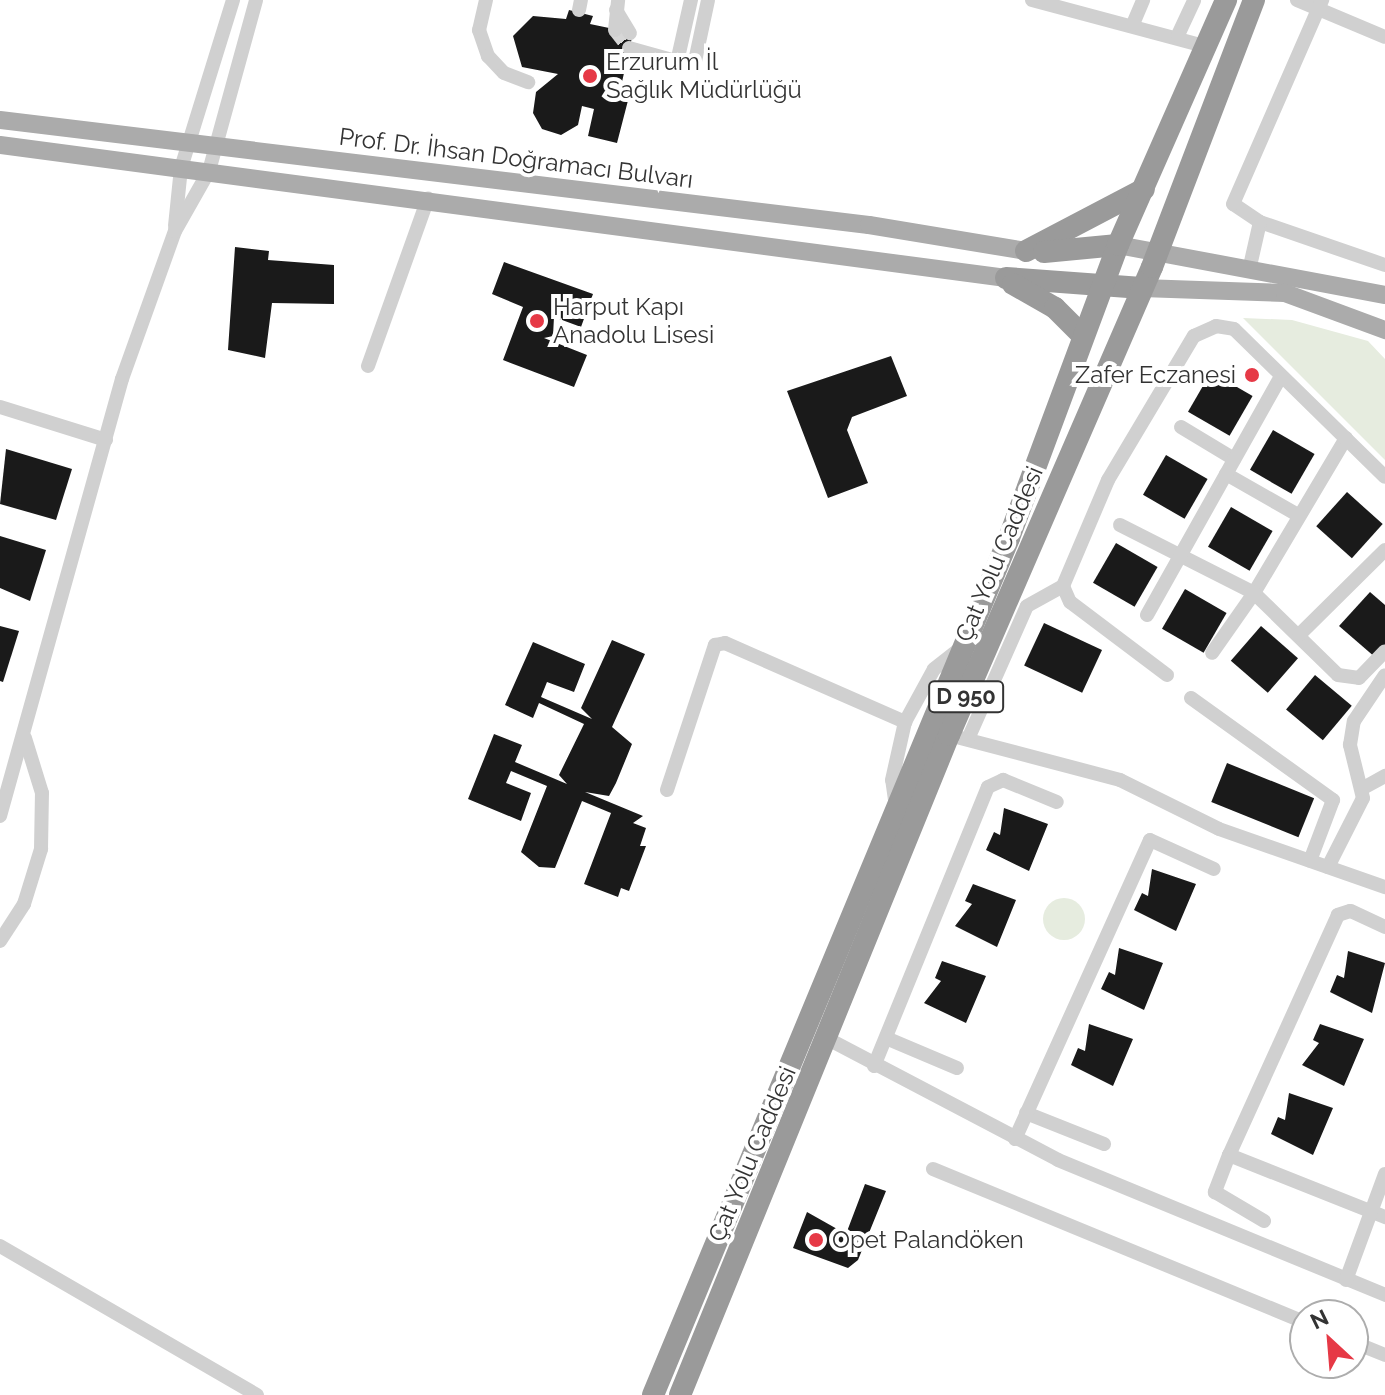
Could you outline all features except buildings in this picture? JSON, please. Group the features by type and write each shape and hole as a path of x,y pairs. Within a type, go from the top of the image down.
{"highway":[{"name":"Çat Yolu Caddesi","path":"653,1395 962,647 1118,245 1226,0"},
{"name":"Çat Yolu Caddesi","path":"680,1395 958,737 1159,249 1254,0"},
{"path":"1026,251 1144,189"},
{"path":"1026,251 1118,245"},
{"path":"1006,278 1142,288"},
{"path":"1006,278 1055,308 1083,336"}],"main road":[{"name":"Prof. Dr. İhsan Doğramacı Bulvarı","path":"0,120 869,225 1026,251"},
{"name":"Prof. Dr. İhsan Doğramacı Bulvarı","path":"0,145 428,198 1006,278"},
{"path":"1118,245 1159,249 1250,266 1385,295"},
{"path":"1142,288 1285,293 1385,330"}],"street":[{"path":"175,231 181,168 191,144 233,0"},
{"path":"0,816 25,738 106,440 175,231 209,171 256,0"},
{"path":"486,0 479,30 488,56 504,73 528,82"},
{"path":"677,62 691,0"},
{"path":"617,5 630,40 677,62 694,66 708,0"},
{"path":"1032,0 1178,35 1207,47"},
{"path":"1133,24 1143,0"},
{"path":"1178,35 1194,0"},
{"path":"1297,0 1320,4 1385,37"},
{"path":"1320,4 1233,204 1260,222 1385,265"},
{"path":"368,366 428,198"},
{"path":"1250,266 1260,222"},
{"path":"1385,477 1234,329 1216,326 1194,336 1108,480 1063,586 1027,606 958,737 1120,780 1219,829 1385,887"},
{"path":"1147,615 1281,376"},
{"path":"0,407 106,440"},
{"path":"1181,427 1234,459"},
{"path":"1212,653 1254,593 1346,438"},
{"path":"1226,474 1298,515"},
{"path":"1120,525 1254,593 1348,679 1359,678 1385,651"},
{"path":"1299,635 1385,550"},
{"path":"1063,586 1070,602 1167,675"},
{"path":"667,790 715,645 725,643 905,722"},
{"path":"896,810 892,780 905,722 934,669 962,647"},
{"path":"1365,787 1350,745 1354,721 1385,675"},
{"path":"1191,698 1333,800 1310,861"},
{"path":"0,941 27,897 41,849 42,793 25,738"},
{"path":"1328,867 1365,787 1385,776"},
{"path":"874,1066 988,787 1003,780 1057,802"},
{"path":"1015,1139 1150,840 1214,869"},
{"path":"1264,1221 1215,1192 1229,1155 1338,915 1350,911 1385,927"},
{"path":"886,1038 957,1068"},
{"path":"828,1039 1015,1139 1385,1295"},
{"path":"1026,1113 1104,1144"},
{"path":"1229,1155 1385,1217"},
{"path":"933,1169 1289,1315"},
{"path":"1346,1280 1368,1211 1385,1174"},
{"path":"0,1246 257,1395"}],"shaded area":[{"path":"1243,318 1292,320 1368,341 1385,359 1385,460"},
{"path":"1064,898 1079,904 1085,919 1079,934 1064,940 1049,934 1043,919 1049,904"}],"tunnel":[{"path":"615,30 629,48"}],"place":[{"name":"Erzurum İl Sağlık Müdürlüğü","path":"590,76"},
{"name":"Harput Kapı Anadolu Lisesi","path":"537,321"},
{"name":"Zafer Eczanesi","path":"1252,375"},
{"name":"Opet Palandöken","path":"816,1240"}]}
